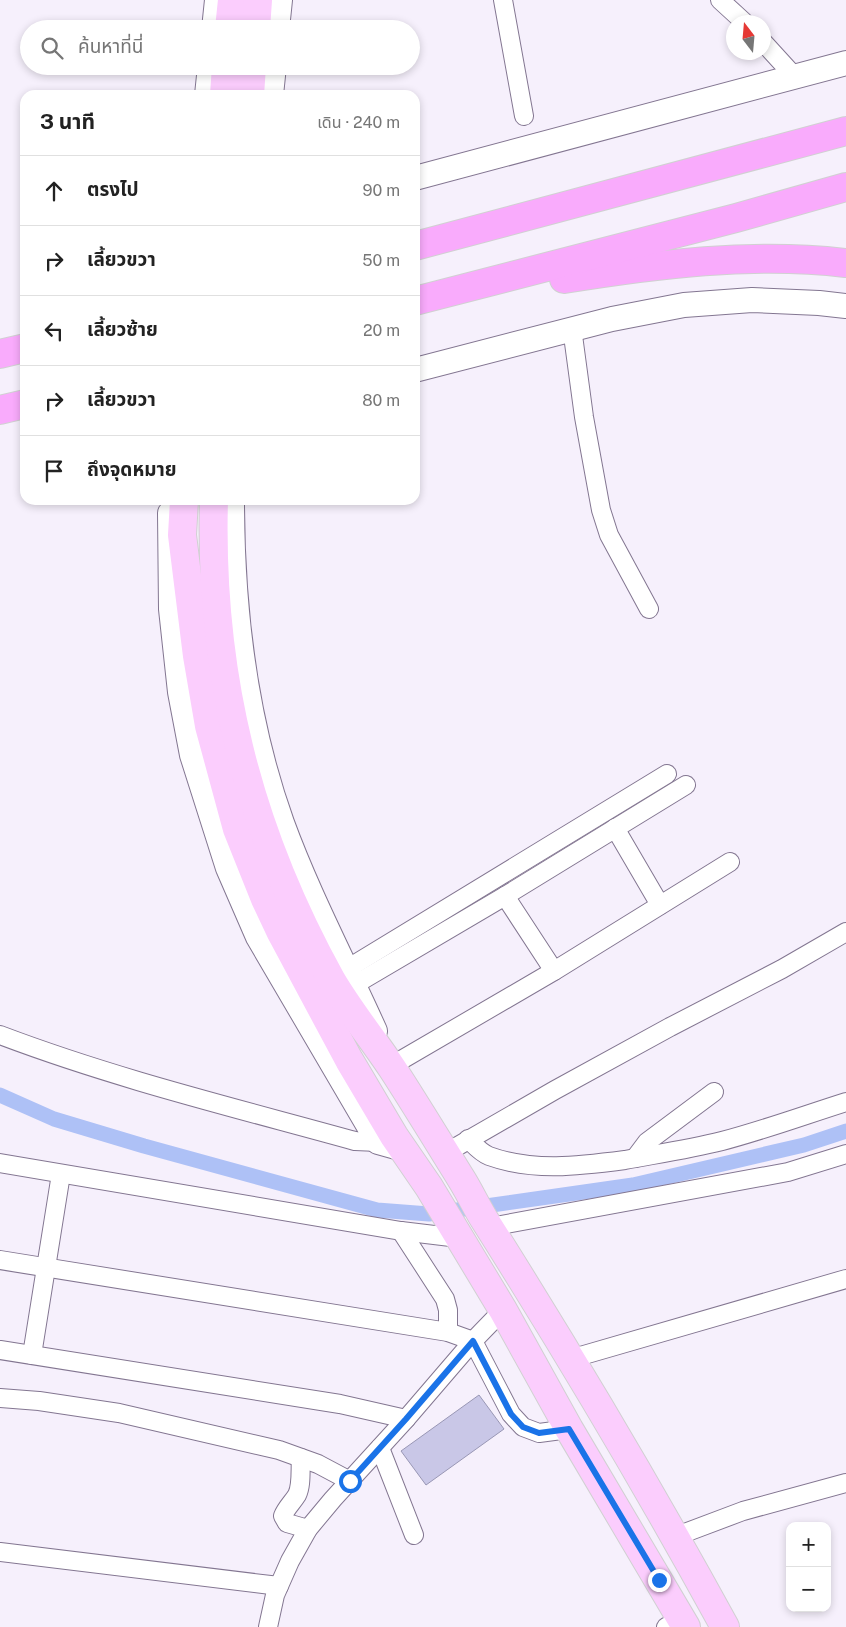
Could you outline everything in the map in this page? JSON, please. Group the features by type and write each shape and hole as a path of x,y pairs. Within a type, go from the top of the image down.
{"highway":[{"path":"420,245 846,131"},
{"path":"420,300 736,218 846,187"},
{"path":"420,307 554,280 703,261 789,258 846,263"},
{"path":"0,354 20,349"},
{"path":"0,410 20,405"}],"main road":[{"path":"215,20 216,0"},
{"path":"230,20 232,0"},
{"path":"257,20 258,0"},
{"path":"278,20 280,0"},
{"path":"420,177 846,62"},
{"path":"208,90 209,75"},
{"path":"224,90 225,75"},
{"path":"250,90 251,75"},
{"path":"272,90 273,75"},
{"path":"420,369 572,328 648,311 719,302 786,301 846,306"},
{"path":"171,505 169,538 171,604 180,692 192,755 228,868 258,937 391,1145 428,1187 455,1231 503,1310 569,1429 663,1588 678,1624"},
{"path":"184,505 182,535 226,692 242,761 269,846 304,928 332,981 391,1066 570,1359 724,1627"},
{"path":"214,505 213,537 204,611 200,675 208,726 226,794 250,864 280,933 349,1060 391,1145"},
{"path":"232,505 238,618 248,692 257,738 270,787 294,855 391,1066"},
{"path":"663,1588 674,1537"}],"street":[{"path":"503,0 524,116"},
{"path":"720,0 736,15"},
{"path":"771,51 795,77"},
{"path":"572,328 584,417 601,510 609,535 649,609"},
{"path":"350,977 667,774"},
{"path":"350,977 505,896 686,785"},
{"path":"615,828 660,905"},
{"path":"391,1066 554,971 730,862"},
{"path":"505,896 554,971"},
{"path":"444,1154 670,1027 782,969 846,932"},
{"path":"0,1035 39,1050 179,1093 355,1141 391,1145"},
{"path":"635,1158 647,1142 714,1092"},
{"path":"468,1139 487,1156 542,1167 590,1165 722,1141 846,1102"},
{"path":"486,1222 788,1172 846,1154"},
{"path":"0,1163 401,1232 455,1231"},
{"path":"32,1355 61,1174"},
{"path":"401,1232 445,1299 448,1310 448,1332"},
{"path":"0,1260 448,1332 473,1341 511,1414 523,1427 539,1433 569,1429"},
{"path":"570,1359 846,1279"},
{"path":"268,1627 275,1595 290,1561 308,1529 473,1341 503,1310"},
{"path":"0,1350 340,1404 406,1419"},
{"path":"0,1398 39,1401 119,1413 279,1450 318,1464 350,1481"},
{"path":"380,1448 414,1536"},
{"path":"301,1458 299,1489 283,1516 287,1523 308,1529"},
{"path":"674,1537 743,1512 846,1483"},
{"path":"0,1552 279,1586"}],"building":[{"path":"479,1395 504,1429 426,1485 401,1451"}],"waterway":[{"path":"0,1095 54,1119 144,1146 377,1210 429,1214 633,1185 804,1145 846,1131"}],"route":[{"path":"350,1481 473,1341 511,1414 523,1427 539,1433 569,1429 659,1580"}]}
